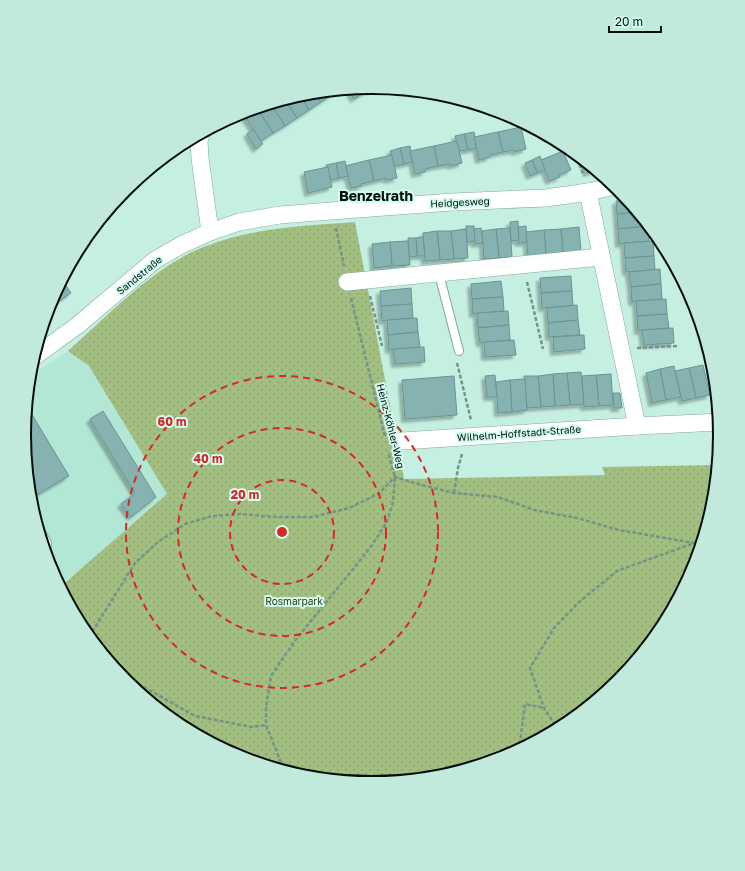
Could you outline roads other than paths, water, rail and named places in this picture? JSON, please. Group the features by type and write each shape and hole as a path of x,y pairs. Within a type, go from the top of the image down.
{"street":[{"path":"199,142 210,232"},
{"name":"Heidgesweg","path":"210,232 239,222 280,215 452,202 546,198 607,188"},
{"path":"588,192 637,426"},
{"name":"Sandstraße","path":"42,351 78,325 155,260 181,245 210,232"},
{"path":"347,282 523,266 601,257"},
{"name":"Wilhelm-Hoffstadt-Straße","path":"392,444 637,426 713,422"}],"lane":[{"path":"440,274 459,351"}],"district":[{"name":"Benzelrath","path":"376,196"}],"park label":[{"name":"Rosmarpark","path":"294,601"}]}
